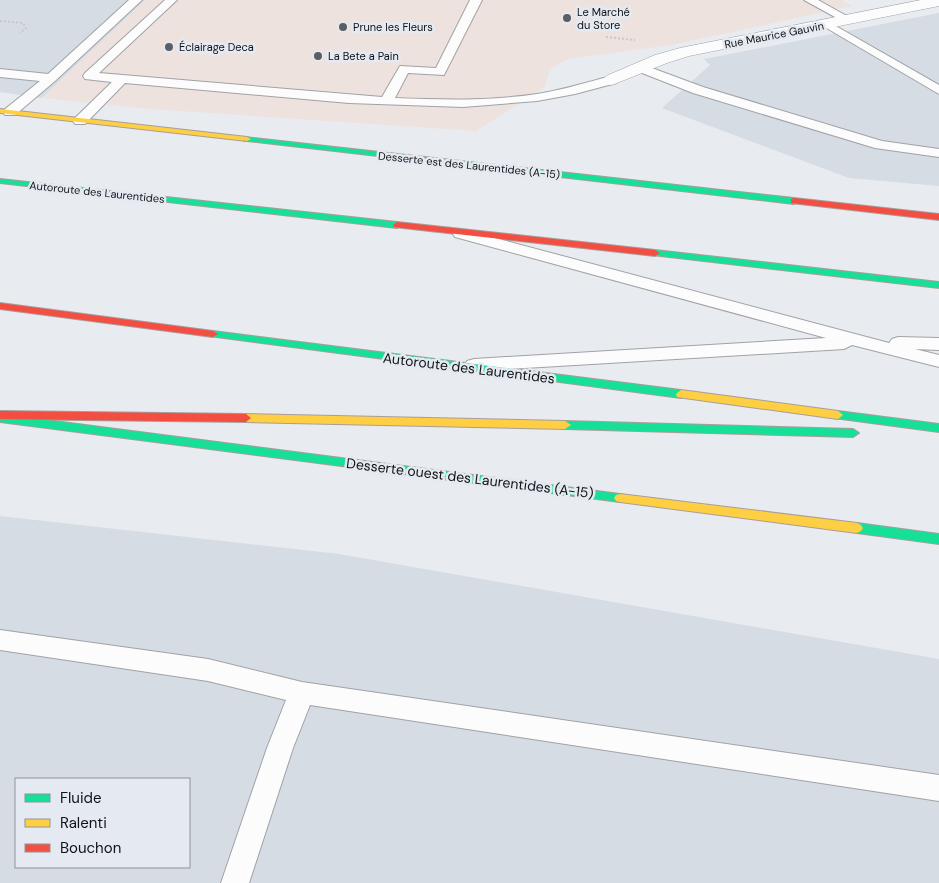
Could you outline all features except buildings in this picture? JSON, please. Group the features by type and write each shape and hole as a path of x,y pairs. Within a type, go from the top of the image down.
{"main road":[{"name":"Desserte est des Laurentides (A-15)","path":"5,112 939,217"},
{"name":"Autoroute des Laurentides","path":"0,181 939,285"},
{"name":"Autoroute des Laurentides","path":"0,306 939,428"},
{"path":"0,416 411,420 869,434"},
{"name":"Desserte ouest des Laurentides (A-15)","path":"0,416 939,539"},
{"path":"899,434 939,436"}],"street":[{"name":"Rue Maurice Gauvin","path":"612,80 686,52 939,2"}],"lane":[{"path":"5,112 50,78 136,0"},
{"path":"171,0 89,76 387,101 467,105 556,96 612,80"},
{"path":"387,101 404,69 440,72 476,0"},
{"path":"815,1 848,20"},
{"path":"827,24 939,90"},
{"path":"641,68 698,90 863,140 894,148 939,153"},
{"path":"0,72 50,78"},
{"path":"80,121 122,79"},
{"path":"442,229 861,342 939,361"},
{"path":"454,366 861,342 939,344"},
{"path":"0,640 208,670 302,693 939,788"},
{"path":"235,883 280,748 302,693"}],"path":[{"path":"0,21 23,23 26,28 20,34"},
{"path":"606,37 633,40"}],"shaded area":[{"path":"0,0 145,0 42,98 0,92"},
{"path":"145,0 841,0 852,6 671,45 568,59 549,70 545,87 476,131 151,109 42,98"},
{"path":"939,13 939,186 849,178 662,108 710,65 704,59"},
{"path":"0,516 339,554 939,659 939,883 0,883"}],"traffic: fast":[{"path":"247,139 794,201"},
{"path":"0,181 397,225"},
{"path":"655,253 939,285"},
{"path":"213,334 681,394"},
{"path":"838,415 939,428"},
{"path":"0,418 620,498"},
{"path":"565,425 853,433"},
{"path":"857,528 939,539"}],"traffic: slow":[{"path":"0,111 247,139"},
{"path":"681,394 838,415"},
{"path":"246,418 565,425"},
{"path":"620,498 857,528"}],"traffic: jam":[{"path":"794,201 939,217"},
{"path":"397,225 655,253"},
{"path":"0,306 213,334"},
{"path":"0,415 246,418"}],"place":[{"name":"Le Marché du Store","path":"567,18"},
{"name":"Prune les Fleurs","path":"343,27"},
{"name":"Éclairage Deca","path":"169,47"},
{"name":"La Bete a Pain","path":"318,56"}]}
